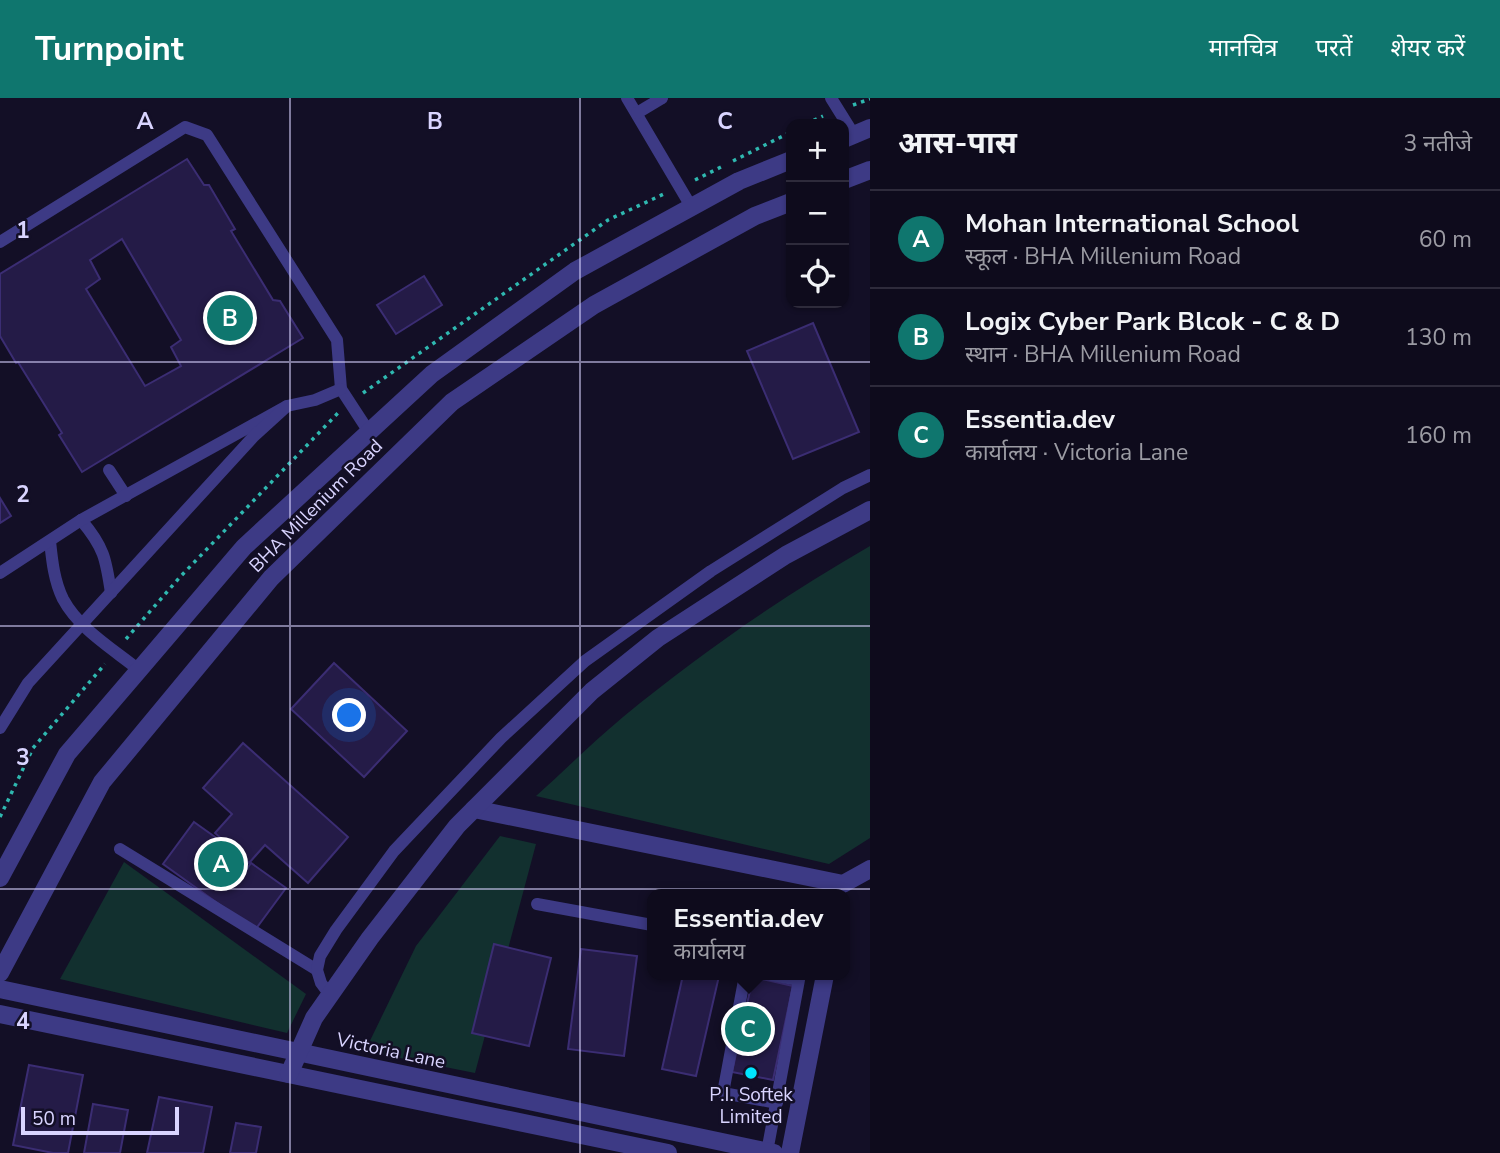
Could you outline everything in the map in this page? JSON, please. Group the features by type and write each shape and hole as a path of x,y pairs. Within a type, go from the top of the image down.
{"street":[{"name":"BHA Millenium Road","path":"0,878 66,754 244,547 432,374 575,271 739,181 786,162"},
{"path":"849,178 870,170"},
{"name":"BHA Millenium Road","path":"0,973 102,782 271,578 452,402 594,304 755,216 786,204"},
{"path":"289,1074 314,1018 370,938 457,826 592,691 658,638 786,555 870,510"},
{"path":"474,809 842,889 870,869"},
{"path":"790,1153 824,980"},
{"name":"Victoria Lane","path":"0,989 770,1152"},
{"path":"0,1014 668,1153"}],"lane":[{"path":"627,98 692,208"},
{"path":"636,113 662,98"},
{"path":"831,98 856,134"},
{"path":"0,242 185,127 208,135 337,340 341,388 369,432"},
{"path":"0,573 81,520 287,406 314,400 341,388"},
{"path":"0,728 28,683 254,436 287,406"},
{"path":"109,470 125,496"},
{"path":"330,995 321,983 317,970 320,956 336,930 394,851 500,738 585,661 710,570 843,488 870,475"},
{"path":"81,520 95,536 107,561 111,593"},
{"path":"50,541 54,574 63,599 82,624 139,670"},
{"path":"120,849 317,970"},
{"path":"537,904 647,925"},
{"path":"744,980 723,1093 777,1103"},
{"path":"770,1152 799,980"}],"green space":[{"path":"870,546 870,838 829,864 536,796 612,727 682,670 774,605"},
{"path":"500,836 536,844 475,1073 365,1051 416,946"},
{"path":"124,862 306,994 287,1033 60,979"}],"building":[{"path":"187,159 204,185 209,185 235,229 231,231 273,300 280,301 303,338 82,472 59,435 62,433 0,336 0,274","holes":["122,239 181,340 171,347 181,366 145,386 86,289 100,279 90,260"]},
{"path":"424,276 442,305 396,334 377,305"},
{"path":"813,323 859,432 793,459 747,351"},
{"path":"0,498 11,516 0,523"},
{"path":"334,663 407,731 364,777 291,709"},
{"path":"243,743 348,837 308,883 265,845 249,863 215,833 232,814 203,788"},
{"path":"194,822 222,842 212,855 242,876 251,863 286,888 255,930 163,864"},
{"path":"494,944 551,958 529,1046 472,1033"},
{"path":"581,949 637,956 624,1056 568,1049"},
{"path":"682,980 718,980 696,1076 662,1069"},
{"path":"752,980 793,986 773,1080 732,1072"},
{"path":"29,1065 83,1075 68,1153 53,1153 13,1145"},
{"path":"159,1097 212,1107 203,1153 147,1153"},
{"path":"93,1104 128,1110 120,1153 84,1153"},
{"path":"236,1123 261,1127 256,1153 230,1153"}],"place":[{"name":"Logix Cyber Park Blcok - C & D","path":"230,318"},
{"name":"Mohan International School","path":"221,864"},
{"name":"Essentia.dev","path":"748,1029"},
{"name":"P.I. Softek Limited","path":"751,1073"}]}
